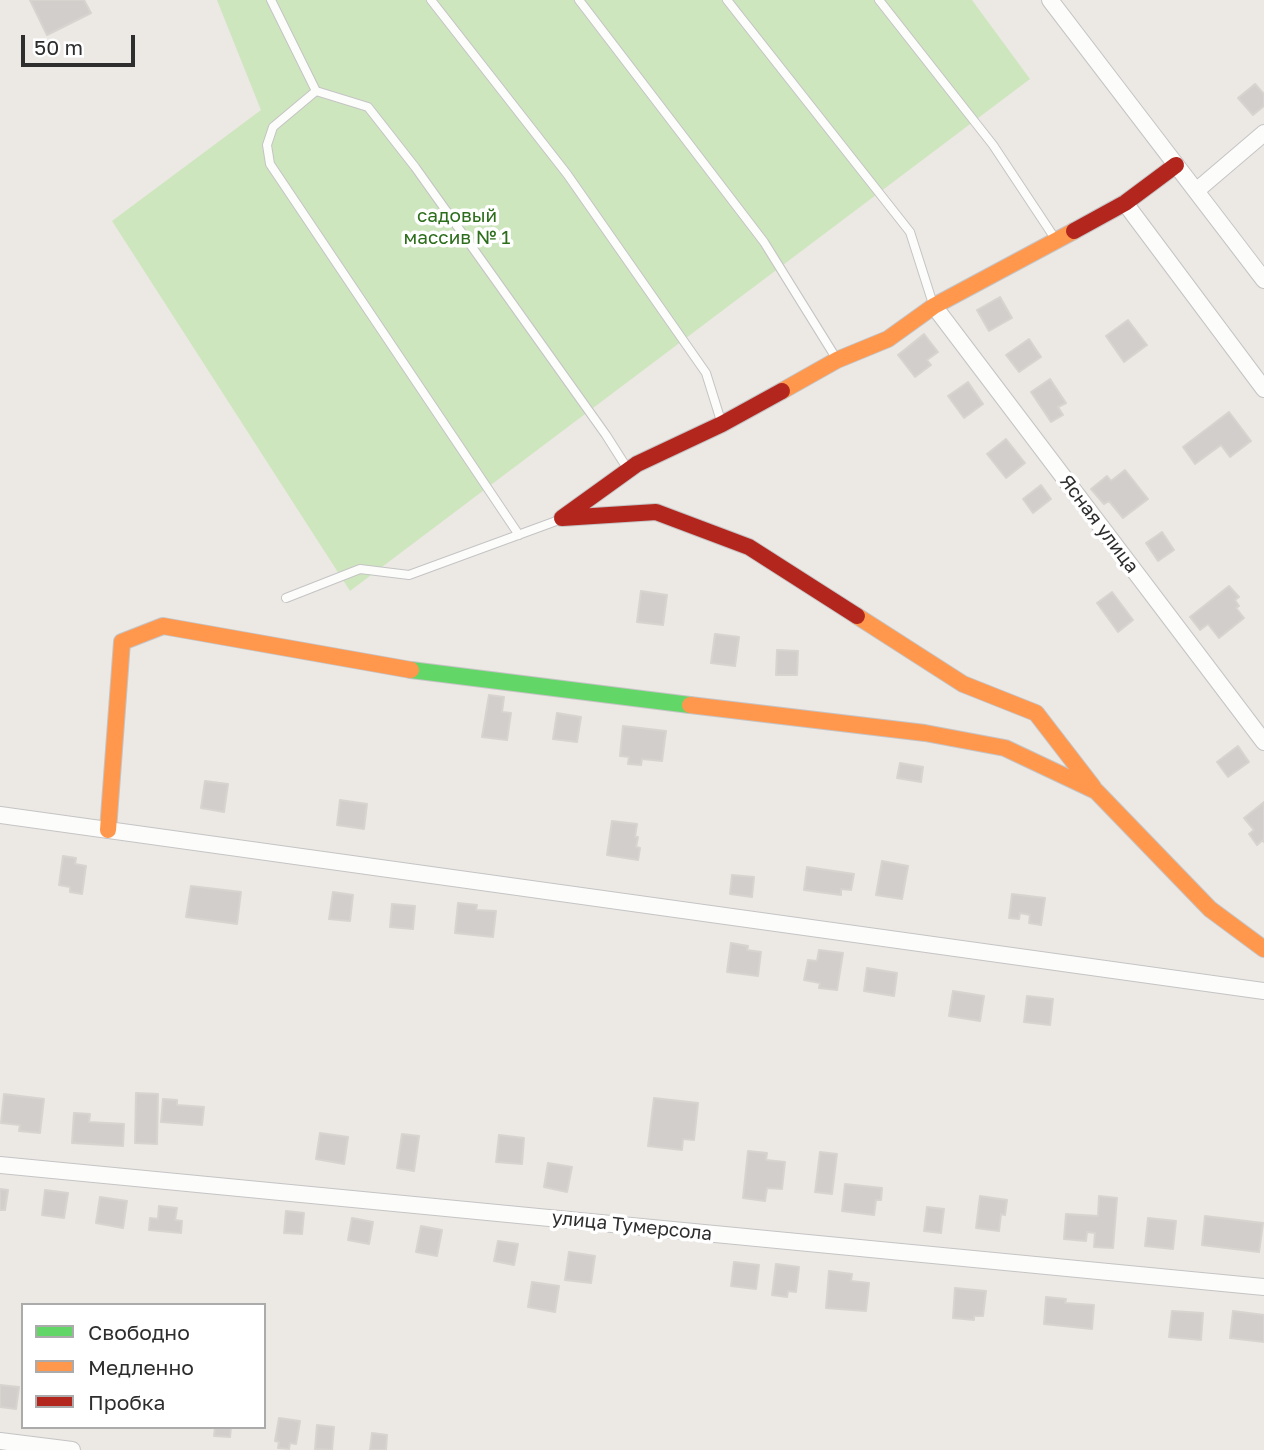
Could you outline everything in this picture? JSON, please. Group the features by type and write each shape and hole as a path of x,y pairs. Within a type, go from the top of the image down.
{"street":[{"path":"1050,0 1264,280"},
{"path":"1196,191 1264,133"},
{"path":"562,519 628,470 722,424 837,360 888,339 934,306 1125,203 1176,164"},
{"path":"1125,203 1264,389"},
{"name":"Ясная улица","path":"934,306 1264,742"},
{"path":"562,519 656,512 749,547 963,684 1036,713 1096,791 1210,909 1264,949"},
{"path":"108,830 122,642 163,626 429,673 925,733 1005,748 1096,791"},
{"path":"0,815 1264,991"},
{"name":"улица Тумерсола","path":"0,1165 1264,1287"},
{"path":"0,1441 72,1450"}],"lane":[{"path":"271,0 316,91 368,107 415,167 606,435 628,470"},
{"path":"431,0 567,174 706,373 722,424"},
{"path":"579,0 764,242 837,360"},
{"path":"727,0 910,232 934,306"},
{"path":"879,0 993,145 1056,240"},
{"path":"316,91 273,127 267,145 270,164 519,535"},
{"path":"286,598 360,569 408,575 562,519"}],"green space":[{"name":"садовый массив № 1","path":"217,0 972,0 1030,79 350,591 112,221 261,110"}],"building":[{"path":"30,0 84,0 91,13 47,35"},
{"path":"1255,84 1264,94 1264,106 1253,115 1238,98"},
{"path":"1000,297 1012,318 989,331 977,310"},
{"path":"1128,320 1147,345 1124,362 1106,336"},
{"path":"924,334 938,352 927,360 931,365 915,377 898,355"},
{"path":"1029,339 1041,357 1019,372 1006,355"},
{"path":"1050,379 1066,403 1058,407 1063,415 1051,422 1031,392"},
{"path":"968,382 983,404 964,418 948,396"},
{"path":"1229,412 1251,441 1230,457 1221,445 1195,464 1183,447"},
{"path":"1006,439 1025,463 1006,478 987,454"},
{"path":"1125,470 1148,499 1123,518 1109,501 1104,504 1091,489 1107,476 1111,481"},
{"path":"1041,485 1051,499 1033,513 1023,499"},
{"path":"1162,532 1174,550 1158,561 1146,543"},
{"path":"1229,586 1239,597 1235,600 1239,606 1236,608 1244,618 1219,638 1208,624 1200,630 1190,617"},
{"path":"641,591 667,595 663,625 637,622"},
{"path":"1112,592 1133,620 1118,632 1097,603"},
{"path":"715,634 739,637 735,666 711,663"},
{"path":"777,650 798,651 797,675 776,675"},
{"path":"489,695 504,697 502,712 511,713 507,740 482,737"},
{"path":"557,713 581,717 577,742 553,739"},
{"path":"623,726 666,731 662,761 642,759 641,765 628,764 629,757 620,756"},
{"path":"1238,746 1249,762 1228,777 1217,762"},
{"path":"900,763 923,767 921,782 897,778"},
{"path":"205,781 228,784 224,812 201,808"},
{"path":"340,800 367,804 364,829 337,825"},
{"path":"1264,802 1264,842 1263,840 1257,845 1249,834 1254,830 1244,818"},
{"path":"612,821 637,824 635,837 638,837 636,847 640,848 638,860 607,855"},
{"path":"63,856 76,858 75,864 86,866 82,894 70,892 70,887 59,885"},
{"path":"882,861 908,866 902,899 876,895"},
{"path":"807,867 854,874 851,890 841,889 841,895 804,890"},
{"path":"732,875 754,877 752,897 730,894"},
{"path":"191,886 241,892 237,924 186,917"},
{"path":"333,892 353,895 350,921 329,919"},
{"path":"1012,894 1045,898 1041,925 1029,923 1030,915 1020,913 1019,919 1009,918"},
{"path":"458,903 477,905 476,910 496,911 493,937 455,933"},
{"path":"392,904 415,906 413,929 390,927"},
{"path":"731,943 748,946 747,950 761,952 758,976 727,972"},
{"path":"819,950 843,953 837,990 819,988 820,983 804,980 808,960 817,961"},
{"path":"867,968 897,973 894,996 864,991"},
{"path":"953,991 984,996 980,1021 949,1016"},
{"path":"1027,996 1053,999 1050,1025 1024,1022"},
{"path":"136,1093 158,1094 157,1144 135,1143"},
{"path":"4,1094 44,1099 40,1133 19,1131 20,1125 1,1123"},
{"path":"654,1098 698,1103 694,1140 683,1139 682,1150 648,1146"},
{"path":"163,1099 177,1100 177,1105 204,1107 202,1125 161,1122"},
{"path":"74,1113 90,1114 89,1122 124,1124 123,1146 72,1143"},
{"path":"320,1133 348,1137 344,1164 316,1159"},
{"path":"402,1134 419,1136 414,1171 397,1168"},
{"path":"499,1135 524,1138 522,1164 496,1162"},
{"path":"748,1151 767,1153 766,1160 785,1162 782,1189 767,1188 765,1201 743,1198"},
{"path":"820,1152 837,1154 832,1194 815,1192"},
{"path":"548,1163 572,1167 567,1192 544,1187"},
{"path":"845,1184 882,1188 881,1200 876,1200 874,1215 842,1211"},
{"path":"0,1189 8,1190 5,1210 0,1210"},
{"path":"45,1190 68,1193 64,1218 42,1215"},
{"path":"980,1196 1007,1200 1005,1215 1001,1214 999,1231 976,1228"},
{"path":"1099,1196 1117,1198 1113,1248 1094,1247 1095,1233 1087,1232 1086,1241 1064,1239 1066,1214 1098,1216"},
{"path":"100,1197 127,1201 123,1228 96,1223"},
{"path":"159,1206 177,1208 175,1220 182,1221 181,1233 149,1230 150,1218 158,1219"},
{"path":"927,1207 944,1209 941,1233 924,1231"},
{"path":"286,1211 304,1213 302,1234 284,1233"},
{"path":"1205,1216 1263,1223 1259,1252 1202,1245"},
{"path":"352,1218 373,1222 369,1244 348,1240"},
{"path":"1148,1218 1176,1221 1173,1249 1145,1246"},
{"path":"421,1226 442,1230 437,1256 416,1252"},
{"path":"498,1241 518,1244 514,1265 494,1261"},
{"path":"569,1252 595,1256 591,1283 565,1280"},
{"path":"734,1262 759,1265 756,1289 731,1286"},
{"path":"776,1264 799,1267 796,1292 788,1291 787,1297 772,1295"},
{"path":"829,1271 852,1274 851,1281 869,1283 866,1311 826,1308"},
{"path":"532,1282 559,1286 555,1312 528,1307"},
{"path":"955,1288 986,1291 983,1316 974,1316 974,1320 953,1318"},
{"path":"1046,1297 1066,1299 1065,1303 1094,1305 1092,1329 1044,1324"},
{"path":"1172,1311 1203,1313 1201,1340 1169,1337"},
{"path":"1233,1311 1264,1315 1264,1342 1230,1338"},
{"path":"0,1385 19,1387 16,1409 0,1407"},
{"path":"279,1418 300,1421 296,1444 290,1443 289,1449 278,1448 279,1442 275,1441"},
{"path":"317,1425 334,1427 332,1450 315,1449"},
{"path":"215,1429 231,1429 230,1437 214,1436"},
{"path":"372,1433 387,1435 386,1450 370,1450"}],"traffic: fast":[{"path":"411,670 690,705"}],"traffic: slow":[{"path":"782,391 837,360 888,339 934,306 1074,231"},
{"path":"857,616 963,684 1036,713 1093,787"},
{"path":"108,830 122,642 163,626 411,670"},
{"path":"690,705 925,733 1005,748 1096,791 1210,909 1264,949"}],"traffic: jam":[{"path":"1074,231 1125,203 1176,165"},
{"path":"782,391 722,424 637,464 562,518 656,512 749,547 857,616"}]}
